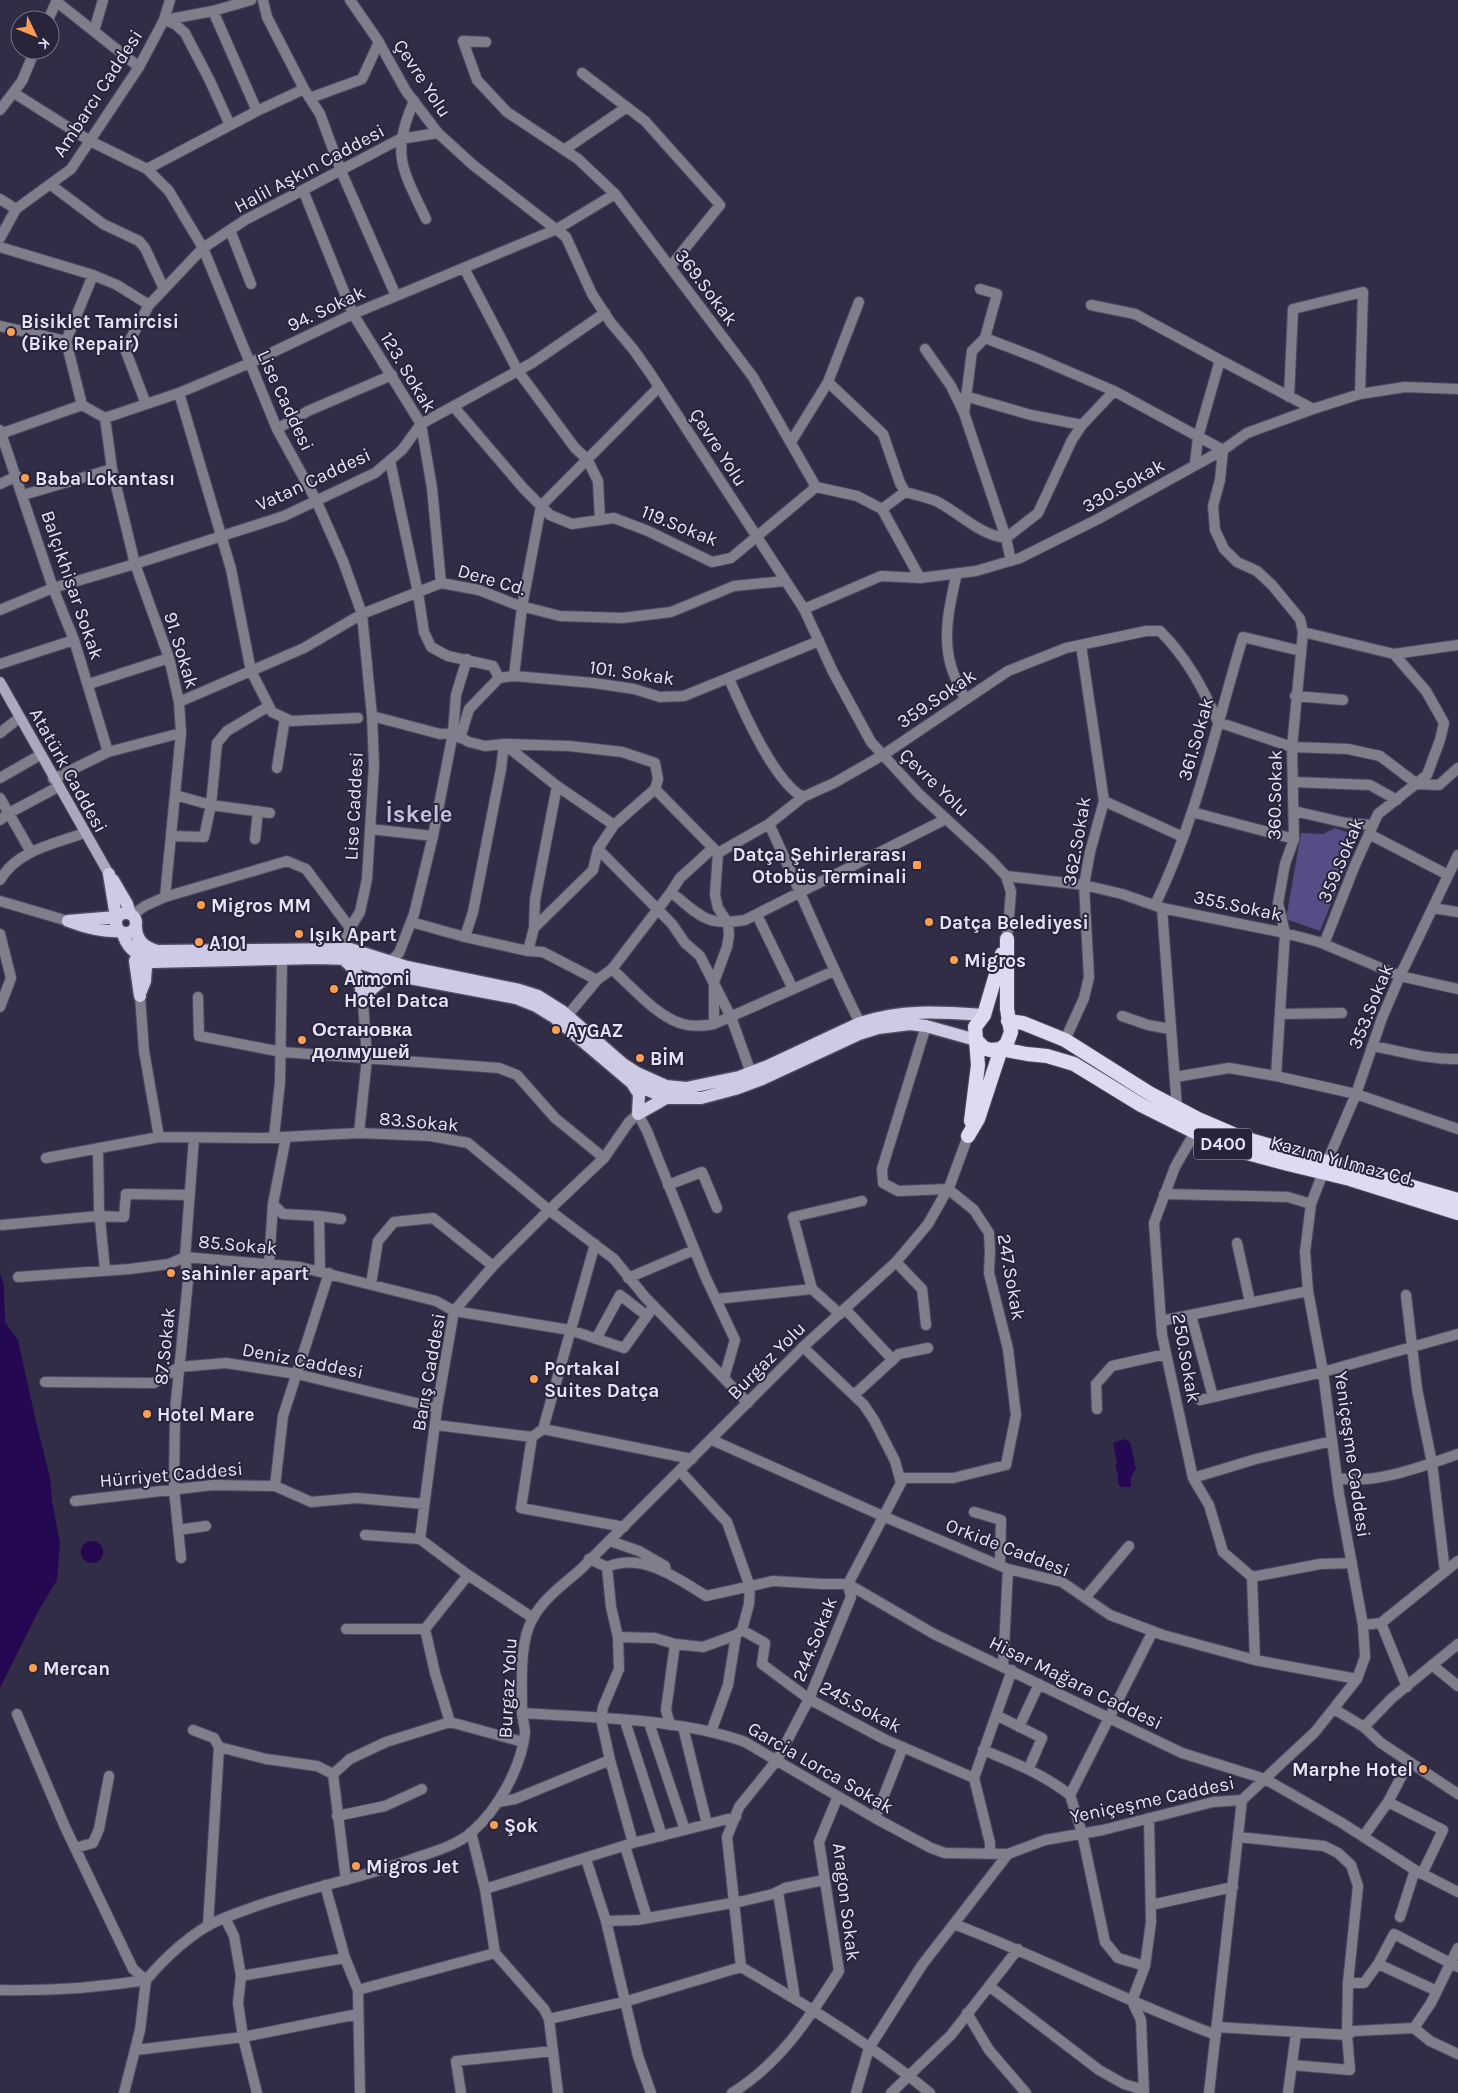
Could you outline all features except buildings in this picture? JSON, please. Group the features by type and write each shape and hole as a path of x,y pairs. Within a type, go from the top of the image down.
{"highway":[{"path":"968,1136 978,1065 975,1027 984,1015 1007,939"},
{"path":"968,1136 978,1119 1001,1049 1010,1038 1007,939"},
{"name":"D400","path":"984,1015 998,1014 1008,1021"},
{"name":"Kazım Yılmaz Cd.","path":"1008,1021 1023,1023 1065,1040 1176,1108 1240,1137 1325,1167 1350,1179 1458,1213"},
{"name":"D400","path":"976,1040 984,1048 990,1050 1001,1049"},
{"name":"Kazım Yılmaz Cd.","path":"1001,1049 1060,1058 1074,1064 1141,1105 1236,1150 1325,1167 1458,1200"}],"main road":[{"name":"Atatürk Caddesi","path":"1,686 84,834 109,874"},
{"path":"109,874 116,926 125,942 166,963 282,960 318,958 342,954 396,974 516,998 536,1006 554,1017 632,1083 666,1098 701,1098 735,1089 762,1079 859,1034 878,1028 910,1024 926,1026 976,1040"},
{"path":"109,874 127,904 143,952 145,981 140,996"},
{"path":"68,921 116,917 133,919"},
{"path":"68,921 85,928 129,933 133,919"},
{"path":"140,996 135,961 143,952 342,954 390,962 528,992 552,1003 568,1015 623,1064 650,1080 666,1086 686,1088 751,1073 860,1023 893,1015 922,1011 984,1015"},
{"path":"342,954 357,974 363,1002"},
{"path":"145,981 166,963"},
{"path":"363,1002 370,991 386,978 396,974"},
{"path":"632,1083 639,1094 638,1114"},
{"path":"638,1114 666,1098"}],"street":[{"path":"94,31 103,0"},
{"name":"Ambarcı Caddesi","path":"0,238 16,209 71,170 139,67 164,20 170,0"},
{"path":"164,20 213,11 251,0"},
{"path":"263,0 267,17 307,94 320,114 341,171 396,296"},
{"name":"Çevre Yolu","path":"350,0 379,42 406,91 438,133 473,165 566,237 592,294 659,387 804,609 853,711 871,742 920,794 1006,876"},
{"path":"57,1 139,67"},
{"path":"213,11 257,111"},
{"path":"164,20 175,24 184,33 209,79 230,125"},
{"name":"369.Sokak","path":"486,42 463,41 477,80 507,112 578,159 615,194 753,377 816,487"},
{"path":"147,168 257,111 362,78 379,42"},
{"path":"0,110 22,81 31,60"},
{"path":"582,73 645,121 720,205 670,267"},
{"name":"Lise Caddesi","path":"14,93 90,141 147,168 169,191 203,248 247,360 250,362 277,429 316,500 343,561 362,614 372,716 374,766 364,898 360,912 350,928 342,954"},
{"path":"414,101 404,122 400,140 403,171 426,219"},
{"path":"564,150 627,107"},
{"name":"Halil Aşkın Caddesi","path":"146,404 125,349 149,305 203,248 230,230 400,140 438,133"},
{"path":"51,185 103,224 139,241 145,248 164,290"},
{"name":"123. Sokak","path":"303,190 353,314 421,424 432,488 441,583"},
{"name":"94. Sokak","path":"105,418 179,393 353,314 557,229 615,194"},
{"path":"0,199 16,209"},
{"path":"230,230 251,284"},
{"path":"0,247 93,275 118,285 149,305"},
{"path":"464,268 518,371 575,448 587,459 598,481 600,520"},
{"path":"93,275 66,341 82,405 105,418"},
{"path":"964,413 972,351 985,338 998,294 980,289"},
{"path":"1289,397 1293,309 1363,292 1360,394"},
{"path":"791,442 828,382 859,302"},
{"path":"1091,305 1135,314 1313,410"},
{"name":"Vatan Caddesi","path":"0,610 53,588 284,516 375,473 402,450 421,424 532,363 605,313"},
{"path":"0,326 66,341"},
{"path":"985,338 1114,391 1223,450 1220,480 1213,506 1215,530 1224,549 1237,562 1257,571 1272,584 1300,619 1302,632 1394,654 1458,644"},
{"path":"925,349 951,386 964,413 1006,538 1011,561"},
{"path":"1195,464 1198,437 1220,360"},
{"path":"277,429 308,411 392,375"},
{"path":"828,382 884,434 900,483 905,492 937,502 992,536 1006,538 1038,514 1072,440 1082,425 1114,391"},
{"path":"514,676 522,606 541,506 659,387"},
{"name":"330.Sokak","path":"804,609 881,576 920,578 976,570 1020,558 1098,520 1223,450 1247,433 1360,394 1405,387 1458,389"},
{"path":"179,393 232,569 251,671 272,712 291,721 358,718"},
{"path":"965,396 1031,415 1082,425"},
{"path":"0,433 82,405"},
{"name":"119.Sokak","path":"454,407 517,481 550,515 572,524 614,518 648,531 712,562 732,558 816,487"},
{"name":"91. Sokak","path":"105,418 112,468 135,564 169,658 179,702 181,733 165,897"},
{"name":"Balçıkhisar Sokak","path":"0,433 17,476 53,588 89,684 108,752"},
{"path":"390,461 418,593 424,632 431,647 448,656 493,666 499,678 469,709 457,736 410,922 399,953 390,962"},
{"path":"23,495 112,468"},
{"path":"0,484 17,476"},
{"path":"816,487 857,496 882,509 920,578"},
{"path":"882,509 905,492"},
{"path":"957,573 949,606 948,638 950,666 965,699"},
{"name":"Dere Cd.","path":"179,702 304,648 362,614 441,583 480,590 522,606 560,616 622,618 671,612 734,586 785,581"},
{"name":"359.Sokak","path":"568,1015 598,980 612,969 680,878 715,851 769,824 803,797 834,783 883,756 1008,671 1066,648 1146,632 1160,631 1177,648 1201,684 1218,722"},
{"name":"360.Sokak","path":"1276,1076 1285,933 1278,902 1285,864 1294,839 1292,747 1302,632"},
{"name":"361.Sokak","path":"1176,1108 1175,1077 1159,906 1192,812 1243,636 1301,651"},
{"path":"0,664 74,640"},
{"name":"101. Sokak","path":"499,678 514,676 634,689 660,697 684,696 820,641"},
{"name":"362.Sokak","path":"1065,1040 1084,998 1089,978 1084,885 1090,852 1104,801 1080,645"},
{"name":"359.Sokak","path":"1324,944 1378,814 1426,775 1440,740 1444,723 1426,691 1394,654"},
{"path":"89,684 169,658"},
{"path":"457,736 456,696 467,659"},
{"path":"728,679 766,754 795,793 803,797"},
{"path":"1296,696 1343,700"},
{"path":"171,836 204,837 211,805 217,742 227,732 269,706"},
{"path":"372,716 440,734 457,736 485,746 504,744 569,746 622,752 655,763 658,779 655,789 614,825 598,849 593,870 534,928"},
{"path":"0,733 19,718"},
{"path":"277,768 284,718"},
{"path":"1218,722 1292,747 1348,749 1380,756 1417,784 1440,785 1458,768"},
{"path":"0,820 108,752 181,733"},
{"path":"504,744 557,786 614,825"},
{"path":"465,937 473,912 502,769 504,744"},
{"path":"0,778 40,755"},
{"path":"1293,782 1370,784 1396,800"},
{"path":"528,951 534,928 535,900 557,786"},
{"path":"655,789 715,851 715,895 718,908 728,923 727,947 714,982 714,1024"},
{"path":"175,795 211,805 270,813"},
{"path":"0,798 31,852"},
{"path":"1104,801 1183,837"},
{"path":"1294,811 1371,830 1448,875"},
{"path":"255,839 258,812"},
{"path":"1192,812 1294,839"},
{"path":"671,892 703,919 728,923 745,920 946,819"},
{"path":"769,824 834,971 860,1023"},
{"path":"370,829 433,836"},
{"path":"0,880 14,863 31,852 84,834"},
{"path":"598,849 672,924 685,943 700,956 731,1017 751,1073"},
{"name":"353.Sokak","path":"1325,1167 1356,1094 1372,1046 1400,976 1458,855"},
{"path":"133,919 145,906 165,897 287,861 306,869 350,928"},
{"path":"1006,876 1011,892 1007,939"},
{"name":"355.Sokak","path":"1006,876 1084,885 1159,906 1285,933 1324,944 1400,976 1458,989"},
{"path":"0,901 68,921"},
{"path":"1433,908 1458,912"},
{"path":"757,915 793,989"},
{"path":"410,922 465,937 528,951 543,952 598,980"},
{"path":"0,934 11,978 0,1006"},
{"path":"274,1137 280,1082 282,960"},
{"path":"612,969 649,1004 682,1024 697,1027 714,1024 834,971"},
{"path":"140,996 144,1051 159,1137"},
{"path":"198,997 199,1036 281,1052 499,1068 517,1075 556,1118 604,1158"},
{"path":"359,1134 367,1058 363,1002"},
{"path":"1280,1014 1342,1013"},
{"path":"1122,1016 1148,1025 1170,1029"},
{"path":"926,1026 882,1170 883,1183 898,1191 948,1189"},
{"path":"1372,1046 1405,1051 1439,1060 1458,1059"},
{"path":"1175,1077 1229,1068 1276,1076 1356,1094 1458,1129"},
{"path":"638,1114 694,1250 735,1340 724,1378"},
{"name":"Barış Caddesi","path":"420,1540 437,1408 454,1311 493,1266 604,1158 629,1122 638,1114"},
{"name":"250.Sokak","path":"1195,1132 1175,1167 1154,1223 1161,1321 1192,1478 1209,1505 1223,1552 1252,1577"},
{"name":"83.Sokak","path":"46,1158 159,1137 286,1137 359,1134 431,1136 468,1143 549,1210 614,1259 628,1278 654,1306 748,1403"},
{"name":"Burgaz Yolu","path":"146,1980 166,1958 208,1926 225,1918 285,1895 378,1871 446,1847 472,1832 498,1802 515,1770 523,1742 525,1731 522,1713 522,1666 527,1633 532,1618 546,1600 581,1570 589,1559 610,1541 712,1440 803,1347 896,1262 928,1224 948,1189 968,1136"},
{"path":"269,1264 273,1204 286,1137"},
{"name":"87.Sokak","path":"180,1558 174,1489 175,1411 188,1282 185,1257 194,1138"},
{"path":"98,1148 99,1216 105,1270"},
{"name":"Yeniçeşme Caddesi","path":"1008,1854 1045,1840 1103,1830 1213,1802 1242,1800 1315,1732 1357,1679 1364,1656 1363,1625 1339,1494 1324,1372 1308,1291 1305,1252 1311,1204 1325,1167"},
{"path":"668,1185 702,1172 717,1208"},
{"name":"247.Sokak","path":"900,1478 953,1478 1006,1465 1016,1415 1008,1349 989,1273 989,1233 974,1210 948,1189"},
{"path":"2,1225 99,1216 124,1217 126,1194 190,1195"},
{"path":"1164,1194 1288,1197 1311,1204"},
{"path":"862,1201 793,1217 812,1289 842,1312 893,1360"},
{"path":"273,1204 283,1214 341,1219"},
{"path":"319,1216 324,1272 297,1374 283,1416 275,1486 311,1502 357,1498 424,1504"},
{"path":"371,1284 378,1241 394,1222 433,1218 493,1266"},
{"path":"1237,1243 1250,1302"},
{"path":"595,1244 543,1429 532,1438 521,1508 624,1527"},
{"path":"628,1278 694,1250"},
{"name":"85.Sokak","path":"18,1277 169,1264 185,1257 300,1267 436,1301 454,1311 570,1330 624,1348 647,1316"},
{"path":"896,1262 922,1289 926,1325"},
{"path":"716,1299 812,1289"},
{"path":"1161,1321 1308,1291"},
{"path":"596,1339 620,1295 647,1316 654,1306"},
{"path":"1406,1296 1414,1346 1417,1389 1432,1463 1445,1572"},
{"path":"1191,1315 1213,1397"},
{"path":"1200,1400 1324,1372 1458,1334"},
{"path":"803,1347 864,1404 896,1461 900,1478"},
{"path":"854,1395 899,1354 928,1348"},
{"path":"1097,1409 1096,1384 1112,1366 1166,1354"},
{"name":"Deniz Caddesi","path":"45,1382 154,1383 179,1367 226,1363 297,1374 437,1408"},
{"path":"436,1425 532,1438"},
{"path":"543,1429 692,1459"},
{"name":"Orkide Caddesi","path":"712,1440 885,1517 1004,1567 1062,1582 1110,1615 1153,1631 1255,1660 1357,1679"},
{"path":"1192,1478 1256,1459 1332,1441"},
{"path":"1338,1478 1350,1480 1367,1479 1432,1463 1458,1454"},
{"path":"680,1471 726,1522 750,1587 749,1604 739,1633 728,1686 711,1732"},
{"name":"244.Sokak","path":"742,1967 727,1837 739,1807 777,1760 809,1699 851,1597 848,1584 885,1517 901,1483 900,1478"},
{"name":"Hürriyet Caddesi","path":"75,1501 213,1485 275,1486"},
{"path":"974,1512 1001,1520 1004,1567 1008,1669 996,1716 974,1778 990,1843 990,1854"},
{"path":"178,1530 206,1526"},
{"path":"365,1535 420,1540 532,1618"},
{"path":"610,1541 639,1551 665,1566 667,1574"},
{"path":"1085,1598 1129,1546"},
{"path":"589,1559 607,1567 620,1562 643,1563 706,1596 773,1581 848,1584"},
{"path":"1363,1625 1381,1623 1458,1561"},
{"path":"1255,1660 1252,1577 1320,1564 1352,1563"},
{"path":"607,1567 618,1637 618,1669 603,1707 601,1719 647,1918"},
{"path":"425,1629 468,1575"},
{"name":"Hisar Mağara Caddesi","path":"848,1584 934,1634 1182,1753 1265,1779 1418,1872 1458,1892"},
{"path":"1381,1623 1407,1687"},
{"path":"346,1629 425,1629"},
{"path":"425,1629 435,1673 450,1722"},
{"path":"1070,1795 1153,1631"},
{"path":"618,1637 655,1638 675,1644 703,1647 739,1633"},
{"name":"245.Sokak","path":"739,1633 765,1643 762,1664 809,1699 902,1747 974,1778"},
{"path":"670,1725 666,1710 675,1644"},
{"path":"1364,1727 1392,1698 1458,1644"},
{"path":"1432,1666 1458,1686"},
{"path":"1019,1726 1040,1684"},
{"path":"1334,1709 1364,1727 1381,1743 1458,1794"},
{"name":"Garcia Lorca Sokak","path":"522,1713 670,1725 711,1732 745,1742 875,1818 931,1848 945,1853 1008,1854"},
{"path":"17,1714 37,1766 133,1969 146,1980"},
{"path":"996,1716 1042,1738 1029,1768"},
{"path":"625,1721 662,1836"},
{"path":"333,1774 350,1759 386,1742 450,1722 523,1742"},
{"path":"649,1723 685,1830"},
{"path":"683,1727 707,1824"},
{"path":"193,1730 214,1738 219,1748 208,1926"},
{"path":"875,1818 902,1747"},
{"path":"219,1748 266,1759 317,1766 333,1774"},
{"path":"983,1750 1029,1768 1052,1781 1070,1795 1082,1833 1105,1942 1118,1958 1145,1966"},
{"path":"498,1802 515,1799 610,1760"},
{"path":"1363,1837 1388,1802 1409,1762"},
{"path":"333,1774 346,1880"},
{"path":"75,1848 93,1843 100,1828 109,1776"},
{"path":"337,1816 385,1806 422,1789"},
{"name":"Aragon Sokak","path":"732,2093 750,2082 771,2063 800,2031 839,1971 818,1842 838,1796"},
{"path":"1209,2093 1242,1800"},
{"path":"1388,1802 1443,1830 1418,1872 1400,1917"},
{"path":"485,1889 629,1845 736,1817"},
{"path":"989,1986 1099,2070 1124,2084 1144,2091 1141,2020 1132,2002 1145,1966 1151,1922 1149,1818"},
{"path":"472,1832 485,1889 495,1953 544,2009 549,2019 558,2093"},
{"path":"1238,1837 1324,1846 1338,1853 1351,1865 1358,1886 1348,1982 1347,2035 1350,2070 1292,2065"},
{"path":"856,2093 869,2048 922,1965 1008,1854"},
{"path":"586,1859 606,1921 638,2056 651,2093"},
{"path":"606,1921 647,1918 734,1902 824,1880"},
{"path":"325,1885 345,1958 358,1990 360,2093"},
{"path":"1151,1905 1233,1887"},
{"path":"778,1892 795,1999"},
{"path":"225,1918 234,1936 240,1976 238,2003 243,2037 257,2093"},
{"path":"954,1924 1018,1949 1132,2002 1216,2031 1347,2035 1354,2031 1414,2028 1430,2041 1458,2054"},
{"path":"1348,1982 1364,1982 1378,1964 1394,1934 1454,1965"},
{"path":"1414,2028 1454,1965 1458,1948"},
{"path":"891,2093 951,2035 1018,1949"},
{"path":"358,1990 495,1953"},
{"path":"240,1976 345,1958"},
{"path":"1378,1964 1437,1991"},
{"path":"549,2019 624,2002 742,1967 795,1999 869,2048 930,2093"},
{"path":"0,1990 44,1991 146,1980"},
{"path":"124,2093 136,2050 146,1980"},
{"path":"967,2013 989,2050 1026,2093"},
{"path":"136,2050 243,2037 358,2014"},
{"path":"1288,2093 1296,2033"},
{"path":"461,2093 456,2062 553,2051"}],"shaded area":[{"path":"1335,828 1358,836 1320,931 1286,919 1301,833 1323,834"},
{"path":"0,1273 4,1286 5,1322 18,1340 50,1477 52,1501 60,1543 57,1580 39,1610 0,1688"},
{"path":"1124,1439 1130,1442 1136,1469 1131,1477 1131,1487 1122,1487 1118,1484 1115,1466 1117,1463 1113,1443"},
{"path":"92,1541 100,1544 103,1552 100,1560 92,1563 84,1560 81,1552 84,1544"}],"place":[{"name":"Bisiklet Tamircisi (Bike Repair)","path":"11,332"},
{"name":"Baba Lokantası","path":"25,478"},
{"name":"Datça Şehirlerarası Otobüs Terminali","path":"917,865"},
{"name":"Migros MM","path":"201,905"},
{"name":"Datça Belediyesi","path":"929,922"},
{"name":"Işık Apart","path":"299,934"},
{"name":"A101","path":"199,942"},
{"name":"Migros","path":"954,960"},
{"name":"Armoni Hotel Datca","path":"334,989"},
{"name":"AyGAZ","path":"556,1030"},
{"name":"Остановка долмушей","path":"302,1040"},
{"name":"BİM","path":"640,1058"},
{"name":"sahinler apart","path":"171,1273"},
{"name":"Portakal Suites Datça","path":"534,1379"},
{"name":"Hotel Mare","path":"147,1414"},
{"name":"Mercan","path":"33,1668"},
{"name":"Marphe Hotel","path":"1423,1769"},
{"name":"Şok","path":"494,1825"},
{"name":"Migros Jet","path":"356,1866"}],"district":[{"name":"İskele","path":"419,814"}]}
